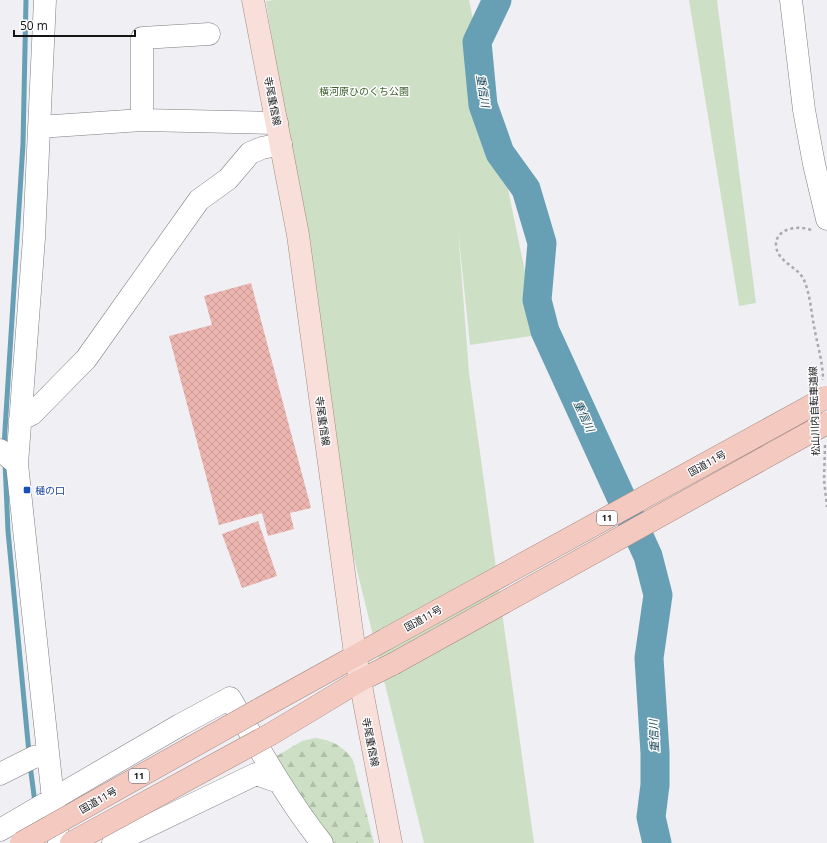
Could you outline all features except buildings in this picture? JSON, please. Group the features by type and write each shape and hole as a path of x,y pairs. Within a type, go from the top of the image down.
{"highway":[{"name":"国道11号","path":"21,843 355,654 388,638 825,389"},
{"name":"11","path":"71,843 271,734 359,681 393,664 827,423"}],"main road":[{"name":"寺尾重信線","path":"253,0 298,235 359,681 391,843"}],"street":[{"path":"9,467 20,420 34,238 45,0"},
{"path":"791,0 804,110 814,164 821,226"},
{"path":"142,120 142,38 210,34"},
{"path":"39,127 142,120 277,123"},
{"path":"20,420 32,414 86,359 199,200 228,179 250,153 262,148 281,144"},
{"path":"0,450 9,467 59,843"},
{"path":"0,830 180,725 230,698 279,782 302,817 322,843"},
{"path":"0,774 34,757 48,754"},
{"path":"113,843 256,774 279,782"}],"path":[{"name":"松山川内自転車道線","path":"821,226 810,230 798,227 788,229 781,234 776,241 776,248 778,255 802,278 805,285 825,389"},
{"name":"松山川内自転車道線","path":"825,444 824,480 827,507"}],"green space":[{"name":"横河原ひのくち公園","path":"469,0 538,335 470,345 458,229 469,373 534,843 424,843 352,550 266,1"},
{"path":"689,0 717,0 756,303 739,306"},
{"path":"315,738 327,740 337,744 353,760 374,843 333,843 275,757 302,741"}],"waterway":[{"path":"4,446 23,144 26,0"},
{"name":"重信川","path":"497,0 477,42 483,105 500,153 526,189 542,243 537,300 545,331 648,556 658,595 649,658 655,753 655,785 651,817 657,843"},
{"path":"5,462 8,531 29,753"},
{"path":"30,765 35,803"}],"place":[{"name":"樋の口","path":"27,490"}]}
